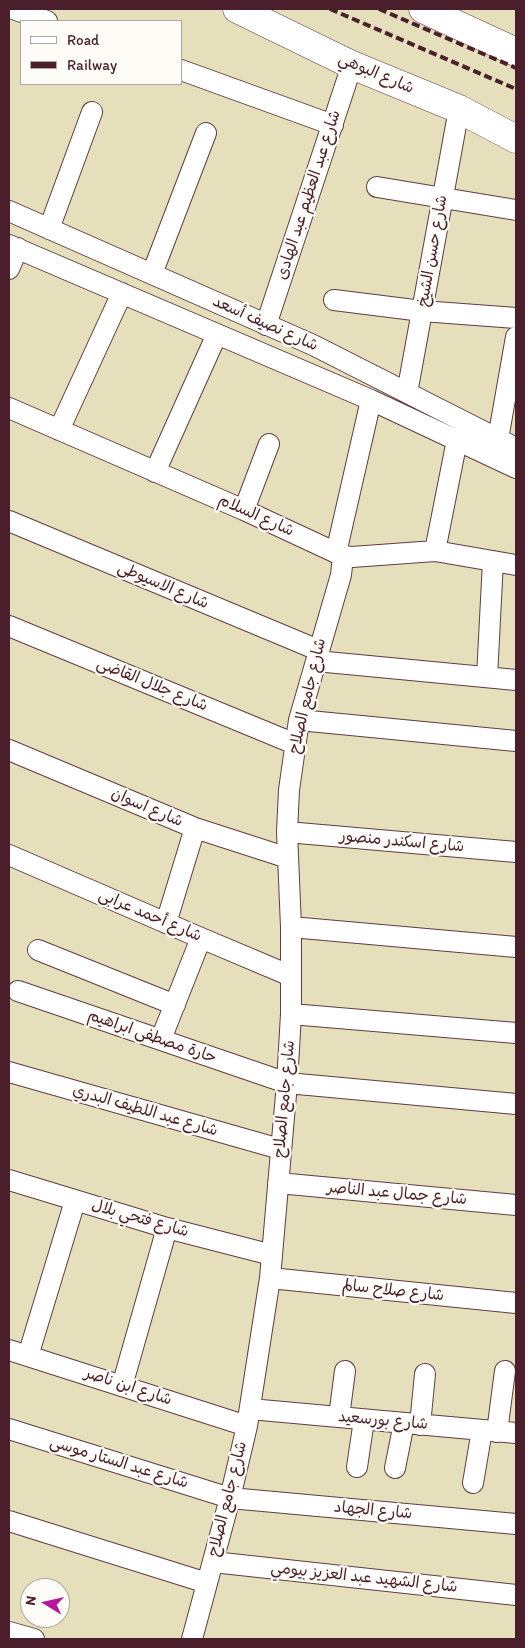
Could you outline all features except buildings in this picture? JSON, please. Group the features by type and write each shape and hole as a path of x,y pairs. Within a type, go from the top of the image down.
{"street":[{"path":"13,9 44,20"},
{"name":"شارع البوهي","path":"237,9 352,65 459,110 516,139"},
{"path":"424,9 516,52"},
{"name":"شارع عبد العظيم عبد الهادى","path":"266,325 352,65"},
{"path":"182,70 332,125"},
{"name":"شارع حسن الشيخ","path":"407,393 459,110"},
{"path":"49,228 92,112"},
{"path":"152,274 206,133"},
{"path":"376,186 516,210"},
{"name":"شارع نصيف أسعد","path":"9,211 313,345 516,448"},
{"path":"9,269 13,247"},
{"name":"شارع نصيف أسعد","path":"13,247 370,400 516,468"},
{"path":"59,430 122,293"},
{"path":"334,300 422,311 516,318"},
{"path":"155,472 217,334"},
{"path":"498,439 511,400 516,337"},
{"name":"شارع جامع الصلاح","path":"199,1638 207,1583 230,1498 248,1417 270,1278 291,1014 291,927 287,832 289,790 295,744 299,720 341,574 339,554 370,400"},
{"name":"شارع السلام","path":"9,408 244,510 339,554 352,557 434,551 516,565"},
{"path":"434,551 457,440"},
{"path":"244,510 269,444"},
{"name":"شارع الاسيوطى","path":"9,521 317,656 516,680"},
{"path":"486,677 493,561"},
{"name":"شارع جلال القاضى","path":"9,626 295,744"},
{"path":"299,720 516,740"},
{"name":"شارع اسوان","path":"9,750 195,828 288,858"},
{"path":"166,923 195,828"},
{"name":"شارع اسكندر منصور","path":"287,832 516,852"},
{"name":"شارع أحمد عرابى","path":"9,857 291,976"},
{"path":"291,927 516,947"},
{"path":"161,1039 201,938"},
{"path":"38,950 174,1005"},
{"name":"حارة مصطفى ابراهيم","path":"18,991 287,1083 516,1104"},
{"path":"291,1014 516,1034"},
{"name":"شارع عبد اللطيف البدري","path":"9,1072 280,1149"},
{"name":"شارع فتحي بلال","path":"9,1180 167,1228 272,1255"},
{"name":"شارع جمال عبد الناصر","path":"278,1183 516,1205"},
{"path":"28,1356 76,1200"},
{"path":"122,1386 167,1228"},
{"name":"شارع صلاح سالم","path":"270,1278 516,1303"},
{"name":"شارع ابن ناصر","path":"9,1350 122,1386 248,1417"},
{"path":"339,1417 346,1371"},
{"path":"473,1483 498,1432 505,1371"},
{"path":"396,1468 412,1424 425,1374"},
{"name":"شارع بورسعيد","path":"248,1417 339,1417 498,1432"},
{"path":"357,1466 364,1420"},
{"name":"شارع عبد الستار موسى","path":"9,1429 230,1498"},
{"name":"شارع الجهاد","path":"230,1498 516,1524"},
{"path":"9,1521 207,1583"},
{"name":"شارع الشهيد عبد العزيز بيومي","path":"212,1562 516,1595"},
{"path":"9,1632 34,1639"}],"railway":[{"path":"330,9 516,89"},
{"path":"379,9 516,68"}]}
